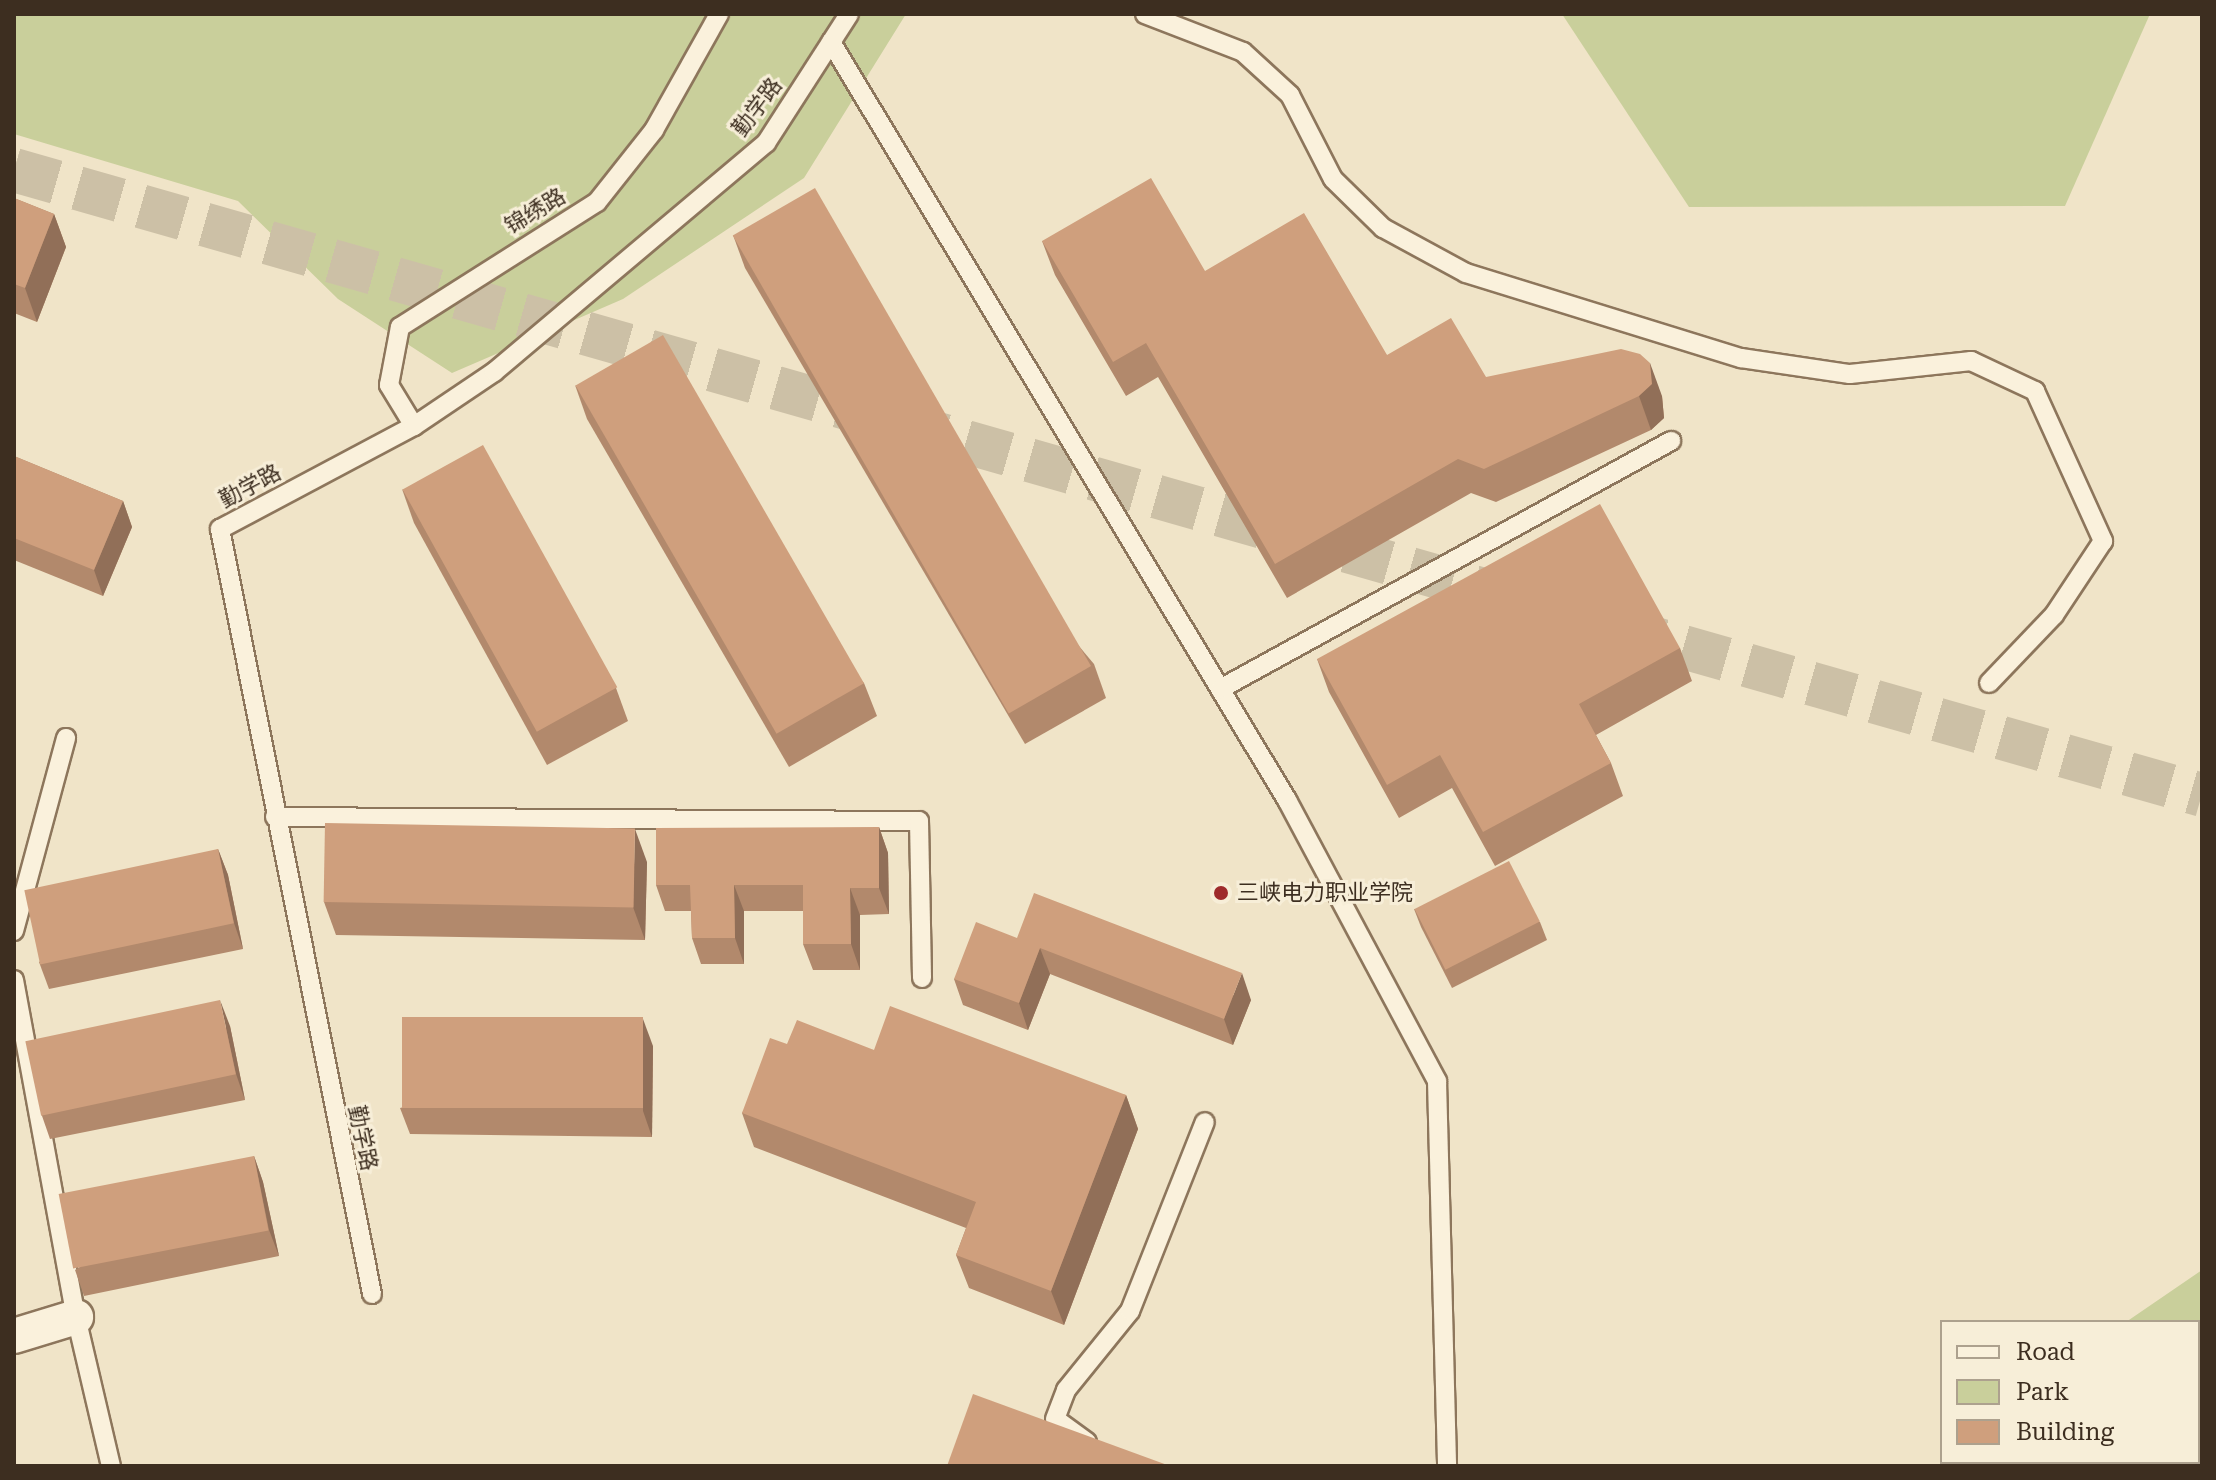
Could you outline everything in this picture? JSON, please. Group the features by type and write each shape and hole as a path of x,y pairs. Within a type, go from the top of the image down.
{"street":[{"path":"14,1336 76,1317"}],"lane":[{"name":"锦绣路","path":"414,426 389,385 400,327 597,202 654,130 719,14"},
{"name":"勤学路","path":"372,1294 220,529 414,426 494,372 766,143 849,14"},
{"path":"1145,14 1243,52 1290,95 1333,179 1383,228 1466,273 1741,358 1850,374 1971,361 2035,391 2103,541 2054,615 1989,683"},
{"path":"831,42 1287,800 1437,1081 1447,1466"},
{"path":"1220,689 1671,441"},
{"path":"14,931 66,738"},
{"path":"275,817 919,821 922,978"},
{"path":"14,980 76,1317 111,1466"},
{"path":"1101,1453 1055,1419 1066,1390 1130,1311 1205,1122"}],"green space":[{"path":"14,14 906,14 804,178 623,299 452,373 338,299 238,201 14,134"},
{"path":"1562,14 2150,14 2065,206 1689,207"},
{"path":"2202,1270 2202,1466 2033,1466 2200,1464 2200,1320 2129,1320"}],"building":[{"path":"1151,178 1205,271 1304,213 1387,355 1451,318 1486,377 1621,349 1640,354 1650,363 1652,384 1639,396 1484,469 1458,459 1275,564 1146,343 1113,362 1042,241"},
{"path":"815,188 1091,666 1009,714 733,236"},
{"path":"14,198 54,214 25,288 14,284"},
{"path":"663,335 864,683 777,734 576,386"},
{"path":"483,445 617,687 537,732 403,490"},
{"path":"14,456 123,501 94,570 14,538"},
{"path":"1600,504 1680,648 1579,704 1611,763 1483,832 1440,755 1387,785 1317,659"},
{"path":"325,823 635,828 634,907 324,902"},
{"path":"879,827 879,888 850,888 851,944 803,944 803,885 734,885 735,938 692,938 690,885 656,885 656,828"},
{"path":"218,849 234,923 40,965 24,890"},
{"path":"1509,861 1540,922 1445,970 1415,909"},
{"path":"1034,893 1242,973 1224,1019 1040,948 1019,1003 954,979 976,922 1017,938"},
{"path":"220,1000 236,1074 41,1116 25,1041"},
{"path":"890,1006 1126,1095 1051,1291 956,1255 976,1202 742,1113 770,1038 787,1044 797,1020 874,1050"},
{"path":"402,1017 643,1017 643,1108 402,1108"},
{"path":"254,1156 269,1231 73,1269 59,1194"},
{"path":"973,1394 1170,1466 947,1466"}],"tunnel":[{"path":"14,170 1515,599"},
{"path":"1620,629 2202,795"}],"place":[{"name":"三峡电力职业学院","path":"1221,893"}]}
